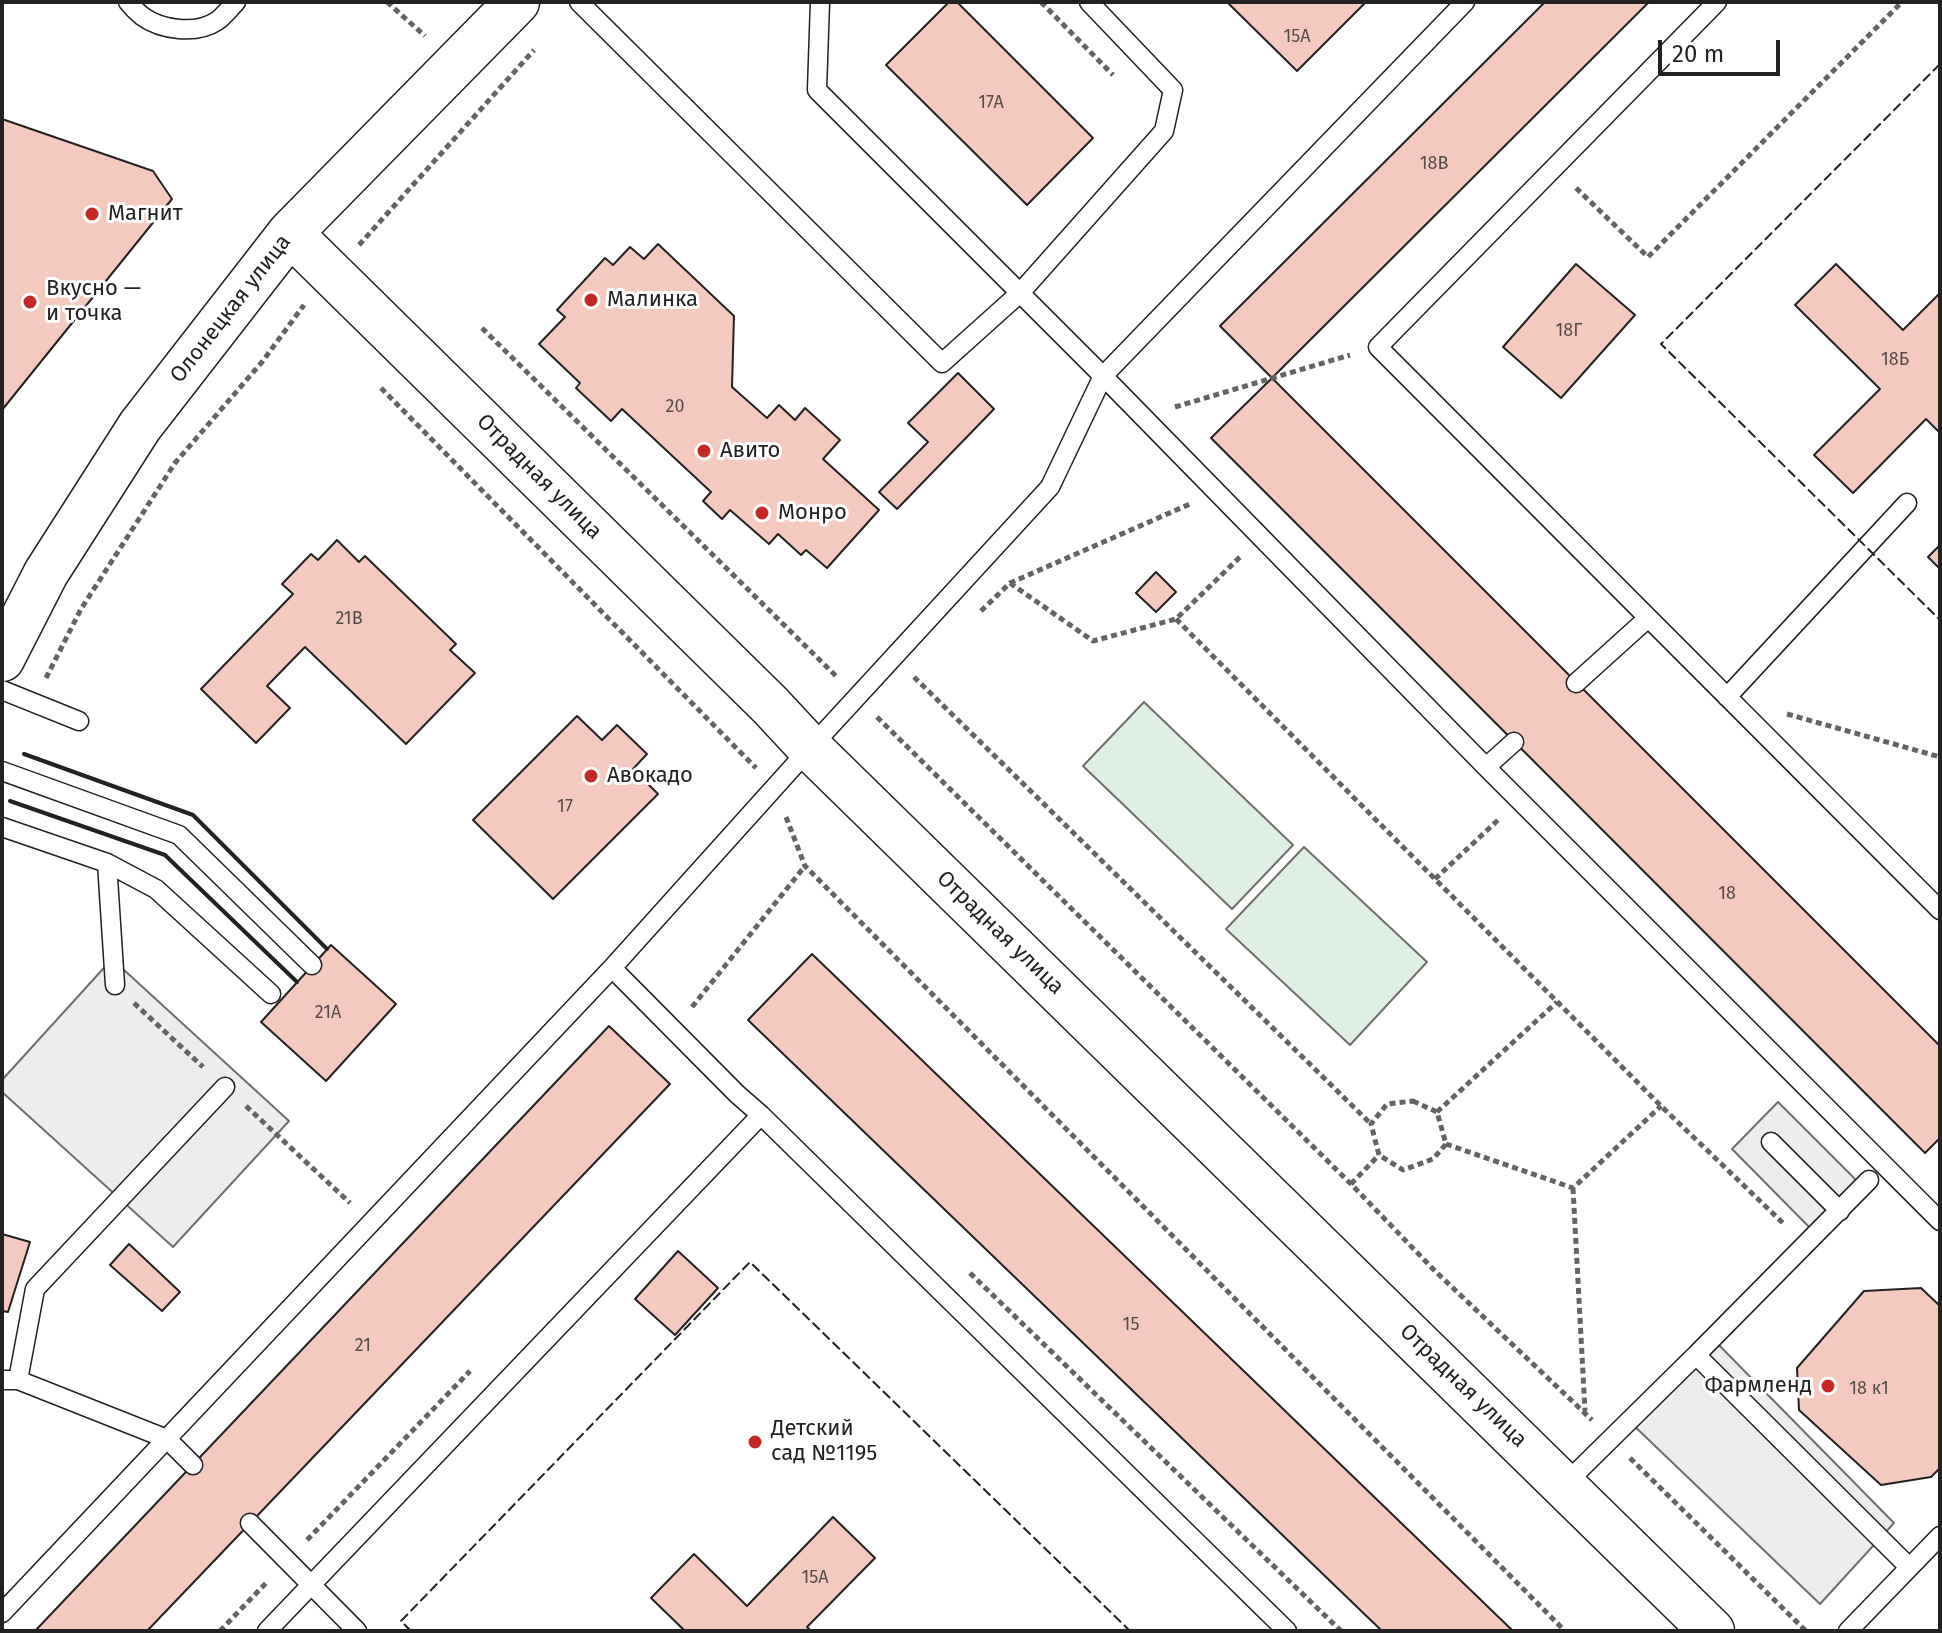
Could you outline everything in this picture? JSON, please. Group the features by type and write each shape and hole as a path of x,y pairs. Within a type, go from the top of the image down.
{"street":[{"name":"Олонецкая улица","path":"2,659 46,573 140,426 290,233 517,2"},
{"name":"Отрадная улица","path":"290,233 770,705 810,748 1712,1631"}],"lane":[{"path":"128,2 141,16 160,26 178,29 207,26 236,2"},
{"path":"579,2 942,363 1020,293 1164,131 1173,90 1089,2"},
{"path":"820,2 817,90 1940,1221"},
{"path":"2,1613 612,968 1050,487 1103,376 1465,2"},
{"path":"1717,2 1378,347 1940,910"},
{"path":"1727,697 1907,503"},
{"path":"1576,683 1648,618"},
{"path":"2,690 79,721"},
{"path":"1486,767 1514,742"},
{"path":"2,771 179,835 312,965"},
{"path":"2,827 107,863 156,889 271,994"},
{"path":"107,863 115,985"},
{"path":"612,968 1287,1631"},
{"path":"193,1465 167,1439 10,1380 35,1289 225,1087"},
{"path":"267,1631 761,1115"},
{"path":"1771,1142 1840,1211"},
{"path":"1564,1485 1869,1180"},
{"path":"1696,1355 1909,1567"},
{"path":"250,1523 357,1631"},
{"path":"1848,1631 1940,1536"}],"path":[{"path":"1041,2 1116,78"},
{"path":"1555,167 1648,257 1902,2"},
{"path":"34,703 81,609 175,463 262,362 302,307 535,49"},
{"path":"482,328 1351,1184 1434,1270 1585,1413 1806,1631"},
{"path":"1143,418 1378,347"},
{"path":"379,385 774,787 805,866 1565,1631"},
{"path":"978,614 1010,583 1217,492"},
{"path":"1010,583 1093,641 1176,619 1260,537"},
{"path":"1176,619 1661,1106 1806,1244"},
{"path":"894,656 1371,1124 1379,1155 1403,1170 1433,1159 1446,1144"},
{"path":"1727,697 1940,757"},
{"path":"1435,879 1519,800"},
{"path":"674,1029 805,866"},
{"path":"1437,1112 1557,1002"},
{"path":"1371,1124 1387,1104 1413,1101 1437,1112 1446,1144"},
{"path":"1573,1188 1661,1106"},
{"path":"1446,1144 1573,1188"},
{"path":"1351,1184 1379,1155"},
{"path":"1573,1188 1585,1413"},
{"path":"966,1269 1341,1631"}],"green space":[{"path":"1144,702 1293,845 1232,909 1083,766"},
{"path":"1304,847 1427,962 1350,1045 1226,929"}],"shaded area":[{"path":"112,959 289,1121 173,1247 2,1092 2,1080"},
{"path":"1778,1102 1863,1187 1816,1234 1732,1149"},
{"path":"1711,1337 1894,1523 1820,1604 1629,1421"}],"building":[{"path":"949,2 957,2 1093,138 1027,205 886,65"},
{"path":"1227,2 1366,2 1297,71"},
{"path":"1545,2 1649,2 1272,378 1220,326"},
{"path":"2,119 153,171 172,199 2,410"},
{"path":"658,244 734,316 732,387 767,418 779,405 795,420 805,408 840,440 823,459 879,510 827,568 806,550 801,555 778,534 769,544 730,510 722,519 703,501 711,492 622,409 611,421 576,388 580,383 539,344 565,317 557,310 605,258 613,265 630,247 644,259"},
{"path":"1576,264 1635,315 1561,398 1503,347"},
{"path":"1836,264 1903,330 1940,293 1940,433 1926,419 1853,493 1814,455 1880,389 1795,305"},
{"path":"958,373 994,409 897,509 879,492 928,442 908,423"},
{"path":"1272,378 1940,1046 1940,1138 1925,1153 1211,438"},
{"path":"337,540 359,562 365,556 456,644 450,650 475,673 406,744 305,647 267,686 290,708 256,743 201,689 293,594 282,584 311,554 318,560"},
{"path":"1940,545 1940,569 1928,557"},
{"path":"1156,572 1176,592 1156,612 1136,593"},
{"path":"577,716 602,740 617,725 647,754 633,769 658,794 553,899 473,820"},
{"path":"331,945 396,1004 326,1081 261,1022"},
{"path":"812,954 1513,1631 1382,1631 748,1020"},
{"path":"609,1026 670,1084 147,1631 35,1631"},
{"path":"2,1234 30,1242 8,1312 2,1311"},
{"path":"129,1244 180,1292 162,1311 110,1265"},
{"path":"678,1251 718,1288 675,1335 635,1299"},
{"path":"1921,1288 1940,1306 1940,1468 1931,1477 1881,1485 1799,1410 1797,1368 1864,1291"},
{"path":"833,1517 875,1558 807,1627 811,1631 685,1631 651,1598 694,1554 747,1606"}],"fence":[{"path":"1940,64 1661,344 1940,620"},
{"path":"411,1631 401,1621 750,1262 1130,1631"}],"wall":[{"path":"24,754 193,815 327,949"},
{"path":"10,801 165,855 297,982"}],"place":[{"name":"Магнит","path":"92,214"},
{"name":"Малинка","path":"591,300"},
{"name":"Вкусно — и точка","path":"30,302"},
{"name":"Авито","path":"704,451"},
{"name":"Монро","path":"762,513"},
{"name":"Авокадо","path":"591,776"},
{"name":"Фармленд","path":"1828,1386"},
{"name":"Детский сад №1195","path":"755,1442"}]}
